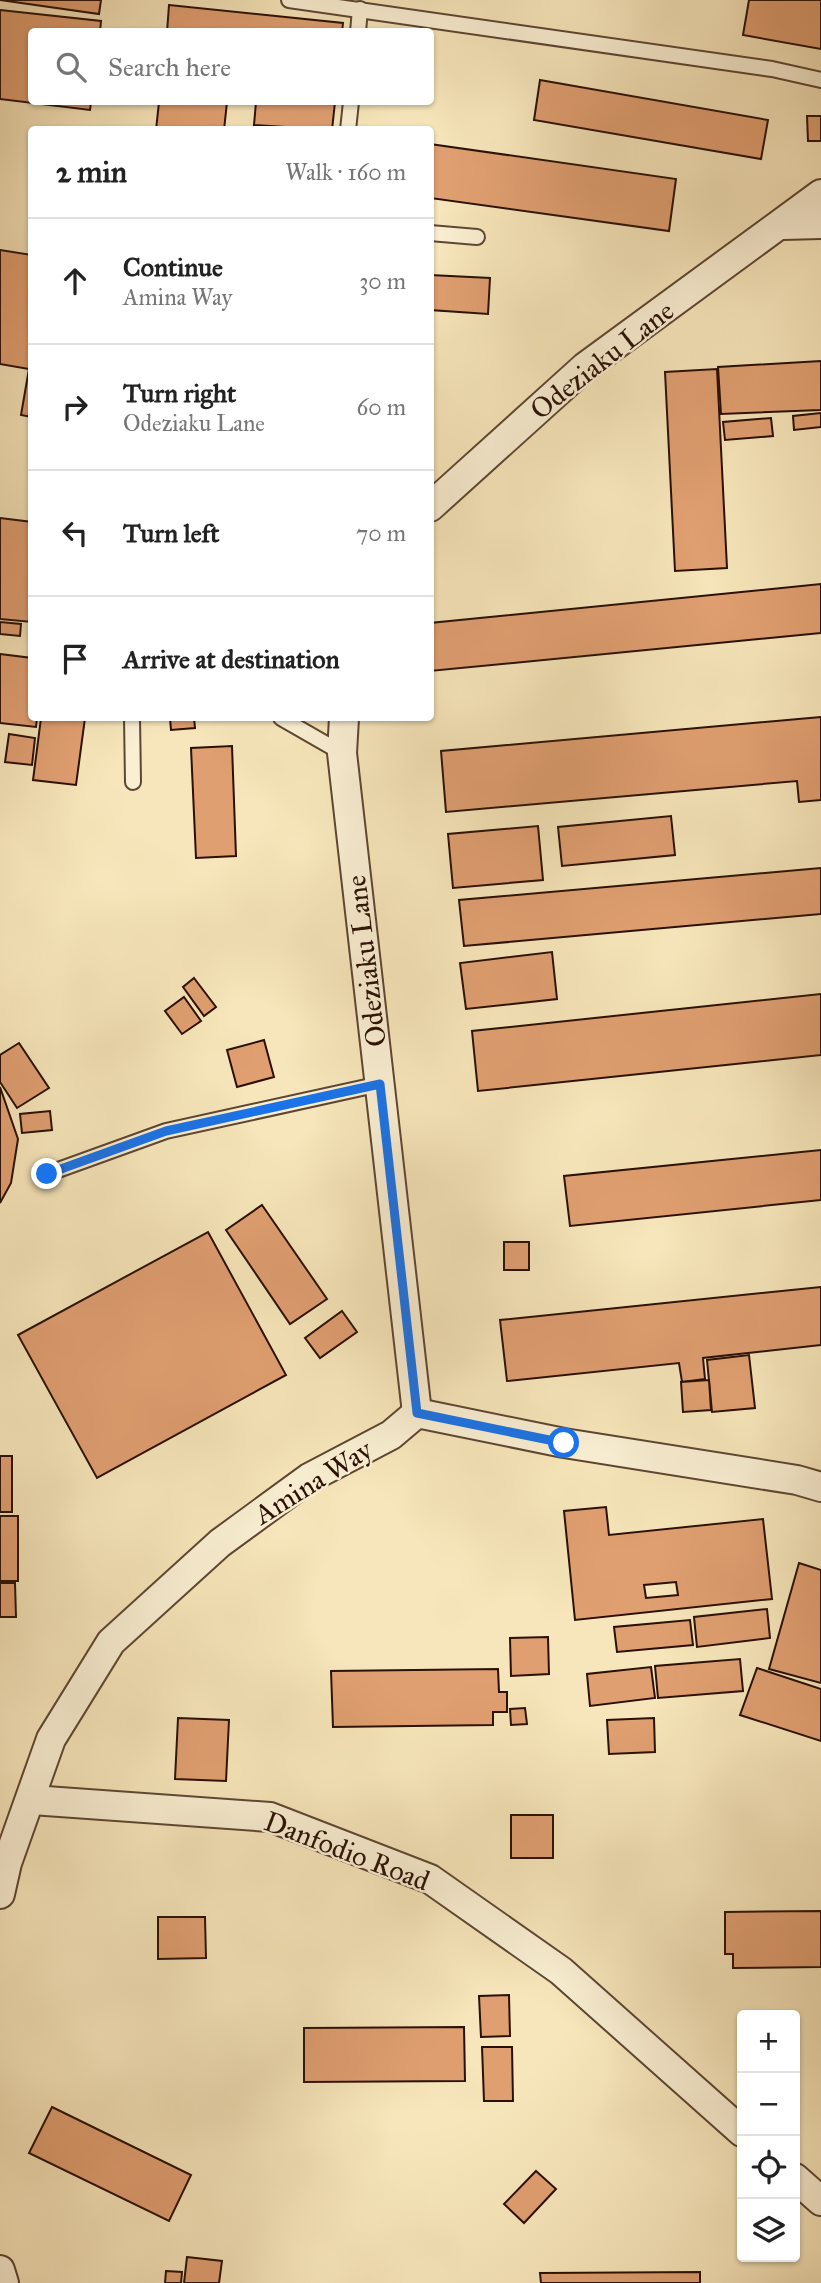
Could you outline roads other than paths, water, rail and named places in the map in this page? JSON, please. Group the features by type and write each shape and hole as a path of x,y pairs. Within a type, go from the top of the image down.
{"street":[{"name":"Odeziaku Lane","path":"434,503 585,367 821,194"},
{"path":"782,225 821,224"},
{"name":"Odeziaku Lane","path":"344,721 342,753 417,1413"},
{"path":"417,1413 564,1443 797,1480 821,1487"},
{"name":"Amina Way","path":"0,1894 7,1863 32,1800 51,1738 111,1642 220,1543 309,1478 391,1435 417,1413"},
{"name":"Danfodio Road","path":"32,1800 270,1817 430,1879 561,1971 737,2128"},
{"path":"800,2183 821,2202"},
{"path":"0,2270 4,2283"}],"lane":[{"path":"289,0 772,69 821,80"},
{"path":"358,28 360,9"},
{"path":"348,126 351,105"},
{"path":"434,233 477,237"},
{"path":"132,721 133,782"},
{"path":"286,721 342,753"},
{"path":"47,1174 166,1131 380,1084"}]}
